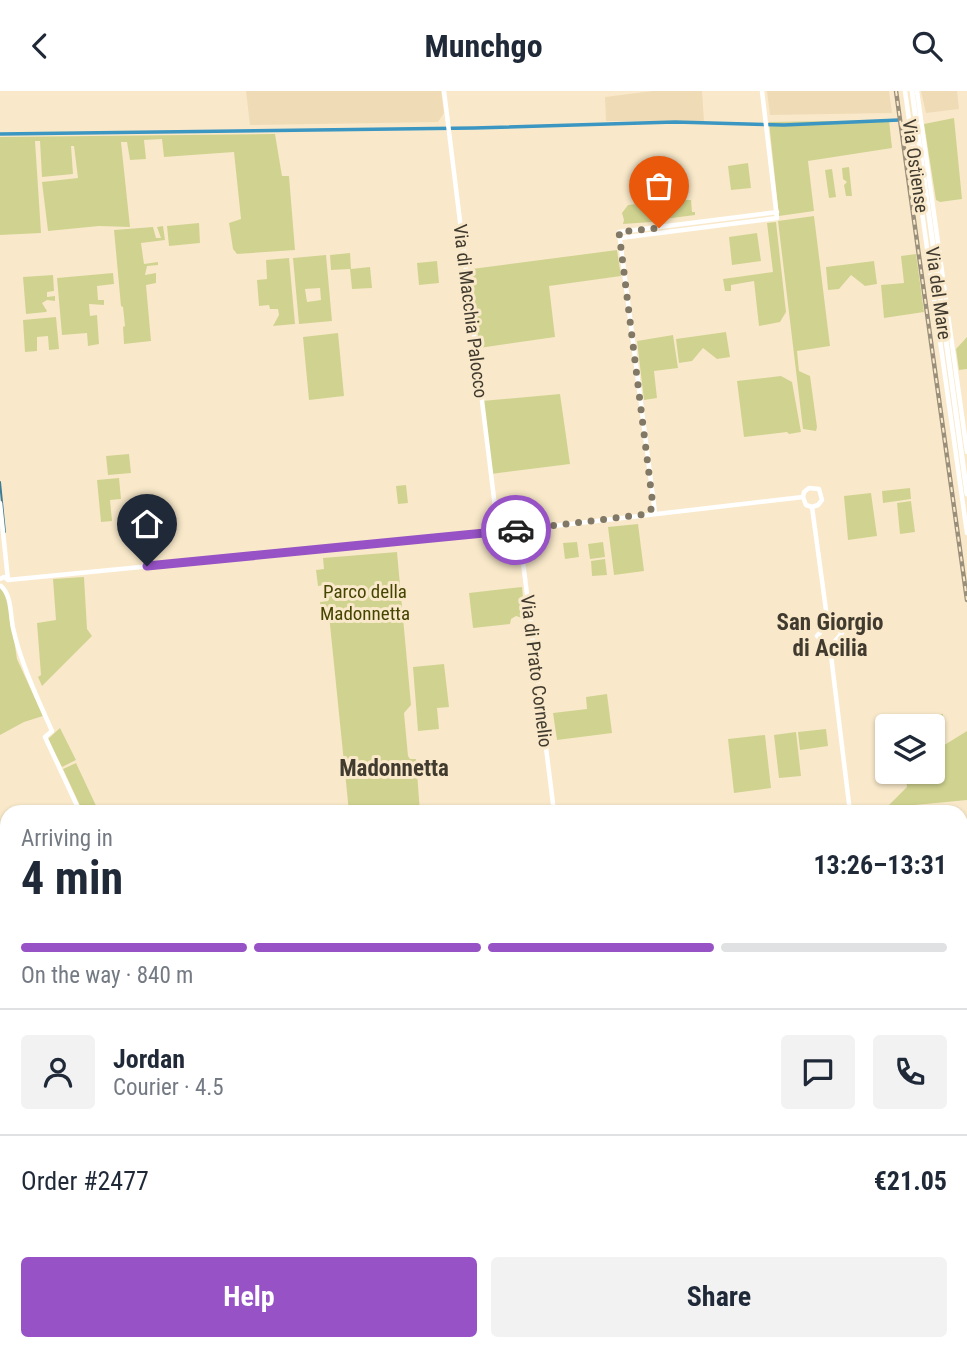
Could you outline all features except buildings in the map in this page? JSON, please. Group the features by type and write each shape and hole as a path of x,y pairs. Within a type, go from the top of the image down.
{"main road":[{"name":"Via del Mare","path":"912,91 967,494"}],"street":[{"name":"Via di Macchia Palocco","path":"444,91 498,531"},
{"path":"655,513 620,235 777,215 762,91"},
{"name":"Via Ostiense","path":"905,91 967,533"},
{"path":"917,91 967,452"},
{"path":"809,488 819,489 822,500 812,507 804,503 804,492 809,488"},
{"path":"0,579 519,530 803,497"},
{"path":"0,503 8,580 7,586 1,586"},
{"path":"648,514 654,505"},
{"path":"812,507 825,610 829,622 842,633 830,647"},
{"name":"Via di Prato Cornelio","path":"519,530 553,805"},
{"path":"1,586 8,595 13,628 25,671 52,731 45,737 77,805"},
{"path":"829,622 817,636 830,647 849,805"}],"shaded area":[{"path":"246,91 441,91 444,113 438,122 250,125"},
{"path":"653,91 702,91 704,121 606,121 605,97"},
{"path":"767,91 889,91 892,113 770,115"},
{"path":"921,91 957,91 959,109 926,113"}],"green space":[{"path":"954,118 962,199 940,202 936,200 924,124"},
{"path":"889,120 892,148 808,161 814,211 779,216 769,122"},
{"path":"275,134 282,176 289,176 295,250 237,254 233,249 229,223 241,219 234,152 164,157 162,139 144,140 146,159 130,160 127,142 121,142 130,227 99,226 48,231 42,182 78,178 74,146 71,146 73,174 42,177 40,141 35,141 41,233 0,235 0,137"},
{"path":"748,163 751,188 731,190 728,166"},
{"path":"849,167 852,196 846,196 844,185 847,182 843,179 842,168"},
{"path":"832,169 836,197 829,198 825,170"},
{"path":"686,198 691,200 692,212 695,212 695,215 664,219 666,221 623,224 622,213 628,205"},
{"path":"814,216 830,346 797,351 799,371 810,376 816,431 803,429 778,221"},
{"path":"776,222 786,312 780,322 759,326 754,281 731,285 731,291 725,291 723,279 773,272 767,223"},
{"path":"199,223 200,243 169,246 167,226"},
{"path":"163,226 165,240 141,243 144,264 158,262 158,265 147,266 145,275 156,273 156,283 146,285 151,341 124,344 125,326 114,230 153,227 156,238 161,238 157,227"},
{"path":"757,233 761,261 732,265 729,237"},
{"path":"617,250 621,276 549,286 555,337 479,348 472,269"},
{"path":"350,253 351,269 370,267 372,288 352,289 350,269 331,270 330,255"},
{"path":"916,254 924,312 884,318 881,285 904,283 901,256"},
{"path":"326,255 332,321 299,324 293,258","holes":["320,288 321,300 307,302 305,289"]},
{"path":"289,258 295,324 273,326 279,315 278,309 270,309 269,305 259,306 257,280 267,279 266,260"},
{"path":"437,261 439,283 419,285 417,263"},
{"path":"874,261 877,284 865,286 851,275 839,289 828,290 826,267"},
{"path":"113,273 114,284 97,286 98,300 104,300 104,305 89,304 90,316 97,315 99,344 88,346 87,333 62,335 57,278"},
{"path":"53,275 54,291 47,292 47,297 55,296 55,301 47,300 42,303 46,312 26,314 23,277"},
{"path":"56,317 59,349 49,350 48,336 37,337 37,351 25,352 23,320"},
{"path":"726,332 730,357 717,359 703,348 692,361 679,363 676,339"},
{"path":"338,333 344,396 309,400 303,337"},
{"path":"673,335 678,368 654,371 657,398 644,400 637,341"},
{"path":"967,337 967,369 959,370 956,349"},
{"path":"781,376 792,382 801,432 744,437 737,381"},
{"path":"560,394 570,464 491,474 482,401"},
{"path":"129,454 131,473 108,475 106,456"},
{"path":"119,478 121,499 110,500 112,521 101,522 97,480"},
{"path":"406,485 408,503 398,504 396,486"},
{"path":"910,488 911,499 883,503 882,491"},
{"path":"871,493 877,536 848,540 844,496"},
{"path":"911,501 915,532 900,534 897,503"},
{"path":"638,524 644,571 614,575 608,527"},
{"path":"577,542 579,557 565,559 563,543"},
{"path":"603,542 605,557 590,559 588,544"},
{"name":"Parco della Madonnetta","path":"397,552 411,705 404,713 408,756 410,759 416,759 419,805 348,805 329,615 321,616 320,602 328,601 326,585 318,586 316,570 324,569 323,558"},
{"path":"605,559 607,575 592,576 591,561"},
{"path":"84,577 87,629 92,636 42,686 38,677 41,675 37,623 56,620 53,579"},
{"path":"0,587 7,594 17,659 43,716 24,722 0,735"},
{"path":"522,587 525,619 516,616 511,619 510,624 473,628 469,593"},
{"path":"444,664 449,707 437,708 439,729 418,731 413,667"},
{"path":"607,694 612,733 557,740 553,713 587,709 586,697"},
{"path":"60,728 76,760 62,767 48,739"},
{"path":"826,729 828,746 800,750 798,732"},
{"path":"967,731 967,800 889,805 907,787 907,784 945,784 945,745"},
{"path":"796,732 801,776 779,778 774,735"},
{"path":"765,735 771,788 734,793 728,739"},
{"path":"76,763 96,805 80,805 63,769"}],"waterway":[{"path":"0,134 474,128 675,122 784,125 899,120"},
{"path":"0,482 5,532"},
{"path":"538,703 543,746"}],"railway":[{"path":"896,91 967,600"}],"way so far":[{"path":"516,530 648,514 651,511 654,502 619,232 659,228"}],"district":[{"name":"San Giorgio di Acilia","path":"830,635"},
{"name":"Madonnetta","path":"394,768"}],"route":[{"path":"147,566 516,530"}]}
